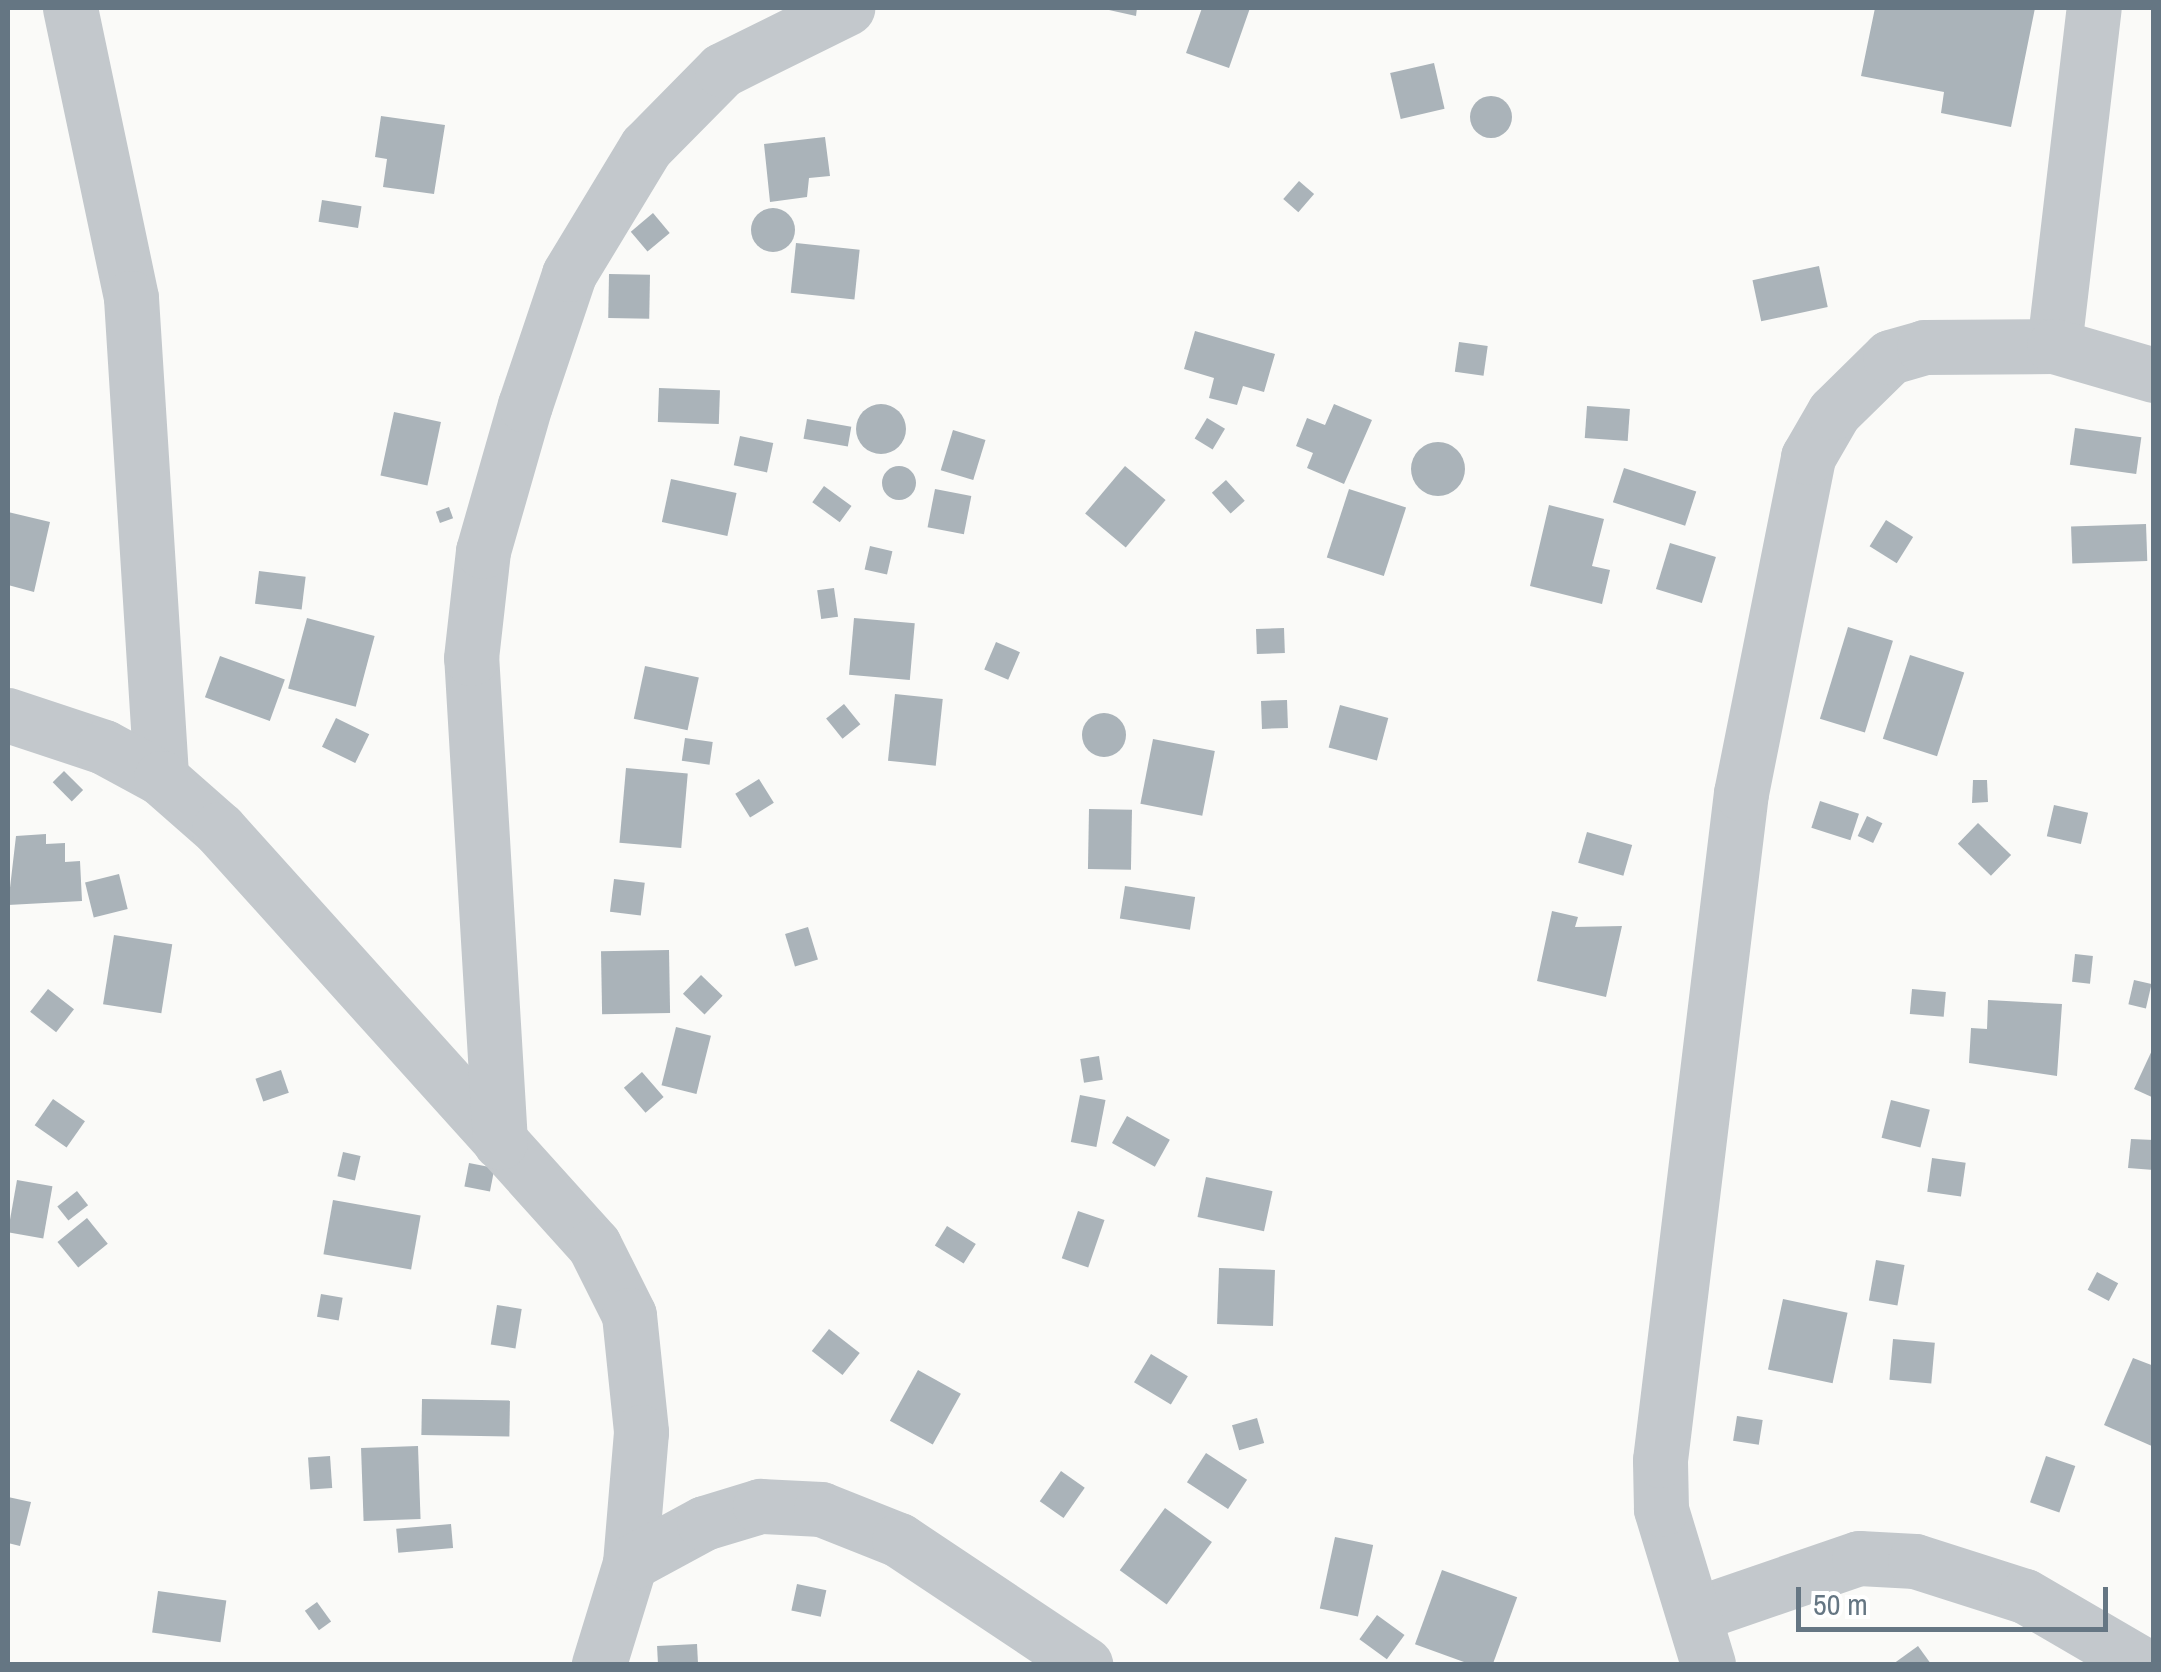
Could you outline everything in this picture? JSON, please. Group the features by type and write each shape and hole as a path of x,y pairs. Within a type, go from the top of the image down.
{"street":[{"path":"70,8 132,298 161,778"},
{"path":"500,1142 471,658 482,551 526,405 569,274 646,147 722,70 848,8"},
{"path":"2054,346 2094,8"},
{"path":"2142,1664 2024,1596 1915,1561 1859,1558 1702,1639 1661,1509 1660,1460 1741,793 1808,457 1834,412 1890,357 1958,344 2054,346 2154,374"},
{"path":"8,714 104,746 161,778 219,830 594,1245 629,1315 641,1432 630,1563 599,1664"},
{"path":"630,1563 704,1522 760,1506 821,1510 899,1540 1085,1664"}],"building":[{"path":"1100,8 1137,8 1136,16"},
{"path":"1202,8 1250,8 1229,68 1186,53"},
{"path":"1875,8 2035,8 2011,127 1941,113 1944,92 1861,76"},
{"path":"1434,63 1445,109 1401,119 1390,73"},
{"path":"1491,96 1506,102 1512,117 1506,132 1491,138 1476,132 1470,117 1476,102"},
{"path":"381,116 445,125 434,194 383,187 387,159 375,157"},
{"path":"825,137 830,176 809,178 807,197 770,202 764,144"},
{"path":"1299,181 1314,194 1298,212 1283,199"},
{"path":"322,200 362,206 358,228 319,222"},
{"path":"773,208 789,214 795,230 789,246 773,252 757,246 751,230 757,214"},
{"path":"653,213 670,233 647,252 631,232"},
{"path":"796,243 860,250 854,299 791,293"},
{"path":"1819,266 1828,307 1761,321 1752,280"},
{"path":"609,274 650,275 649,319 608,318"},
{"path":"1195,331 1275,354 1264,392 1243,386 1237,405 1209,398 1214,378 1184,369"},
{"path":"1459,342 1488,346 1484,376 1455,372"},
{"path":"659,388 720,390 719,424 658,422"},
{"path":"881,404 898,412 906,429 898,446 881,454 864,446 856,429 864,412"},
{"path":"1334,404 1372,420 1344,484 1307,468 1313,453 1296,446 1307,418 1325,425"},
{"path":"1587,406 1630,409 1628,441 1585,438"},
{"path":"394,412 441,422 427,486 380,476"},
{"path":"1207,418 1225,429 1213,449 1195,439"},
{"path":"807,419 851,427 848,447 804,439"},
{"path":"2075,428 2141,437 2136,474 2070,465"},
{"path":"953,430 986,440 973,480 941,470"},
{"path":"740,436 773,443 767,472 734,465"},
{"path":"1438,442 1457,450 1465,469 1457,488 1438,496 1419,488 1411,469 1419,450"},
{"path":"899,466 911,471 916,483 911,495 899,500 887,495 882,483 887,471"},
{"path":"1125,466 1166,500 1126,548 1085,513"},
{"path":"1624,468 1696,491 1685,526 1613,502"},
{"path":"671,479 737,493 727,536 662,522"},
{"path":"1226,480 1245,501 1231,514 1212,493"},
{"path":"824,486 852,506 840,522 812,502"},
{"path":"935,489 971,496 964,534 928,527"},
{"path":"1349,489 1406,508 1384,576 1327,557"},
{"path":"1549,505 1604,519 1592,566 1610,570 1602,604 1530,586"},
{"path":"449,507 453,518 440,523 436,512"},
{"path":"8,512 50,522 34,592 8,585"},
{"path":"1886,520 1913,537 1897,563 1870,546"},
{"path":"2146,524 2147,561 2072,564 2071,527"},
{"path":"1670,543 1716,557 1702,603 1656,589"},
{"path":"870,546 892,551 887,575 865,569"},
{"path":"259,571 306,577 302,609 255,604"},
{"path":"834,588 838,617 821,619 817,590"},
{"path":"307,618 375,636 356,707 288,689"},
{"path":"854,618 915,623 910,680 849,675"},
{"path":"1848,627 1893,641 1865,733 1820,719"},
{"path":"1284,628 1285,653 1257,654 1256,629"},
{"path":"996,642 1020,652 1008,680 984,670"},
{"path":"1910,655 1964,673 1937,756 1883,739"},
{"path":"220,656 285,680 270,721 205,697"},
{"path":"645,666 699,677 688,730 634,719"},
{"path":"895,694 943,699 936,766 888,761"},
{"path":"1287,700 1288,728 1262,729 1261,701"},
{"path":"844,704 860,724 842,739 826,718"},
{"path":"1340,705 1388,718 1377,760 1329,748"},
{"path":"1104,713 1119,720 1126,735 1119,750 1104,757 1089,750 1082,735 1089,720"},
{"path":"336,718 369,734 355,763 322,747"},
{"path":"685,738 713,742 710,765 682,761"},
{"path":"1153,739 1215,751 1202,816 1140,804"},
{"path":"626,768 688,773 681,848 619,843"},
{"path":"64,771 83,790 72,801 53,782"},
{"path":"759,779 774,803 750,818 735,794"},
{"path":"1973,780 1987,780 1988,802 1972,803"},
{"path":"1820,801 1859,814 1850,840 1811,828"},
{"path":"2054,805 2088,813 2081,844 2047,836"},
{"path":"1089,809 1132,810 1131,870 1088,869"},
{"path":"1867,816 1882,823 1873,843 1858,836"},
{"path":"1978,823 2011,855 1991,876 1958,844"},
{"path":"1587,832 1632,845 1623,876 1578,863"},
{"path":"46,834 46,844 65,843 65,862 80,861 82,901 8,905 16,836"},
{"path":"119,874 128,909 94,917 85,882"},
{"path":"614,879 645,883 641,916 610,912"},
{"path":"1125,886 1195,897 1190,930 1120,919"},
{"path":"1552,911 1578,917 1575,927 1622,926 1606,997 1537,981"},
{"path":"808,927 818,960 795,967 785,934"},
{"path":"114,935 172,944 161,1013 103,1004"},
{"path":"669,950 670,1013 602,1014 601,951"},
{"path":"2075,954 2093,956 2090,984 2072,982"},
{"path":"701,975 723,996 705,1015 683,994"},
{"path":"2134,980 2152,984 2146,1008 2128,1004"},
{"path":"48,989 74,1009 56,1032 30,1012"},
{"path":"1912,989 1946,992 1944,1017 1910,1014"},
{"path":"1988,1000 2062,1004 2057,1076 1969,1063 1971,1028 1987,1029"},
{"path":"676,1027 711,1036 696,1094 661,1085"},
{"path":"2154,1046 2154,1098 2134,1089"},
{"path":"1099,1056 1103,1080 1084,1083 1080,1059"},
{"path":"281,1070 289,1093 263,1101 255,1079"},
{"path":"642,1072 664,1097 646,1113 624,1088"},
{"path":"1080,1095 1106,1100 1096,1147 1071,1142"},
{"path":"53,1099 85,1121 67,1148 35,1125"},
{"path":"1891,1100 1930,1110 1920,1148 1882,1138"},
{"path":"1127,1116 1170,1140 1155,1167 1112,1143"},
{"path":"2131,1139 2154,1140 2154,1170 2128,1168"},
{"path":"343,1152 361,1156 355,1180 337,1176"},
{"path":"1932,1158 1966,1163 1961,1196 1927,1192"},
{"path":"469,1163 495,1168 490,1192 464,1187"},
{"path":"1206,1177 1273,1191 1264,1231 1197,1217"},
{"path":"17,1180 52,1186 43,1238 8,1232"},
{"path":"77,1191 88,1205 68,1221 57,1206"},
{"path":"333,1200 421,1215 411,1270 323,1254"},
{"path":"1078,1211 1104,1220 1088,1267 1062,1258"},
{"path":"87,1218 108,1244 78,1268 57,1242"},
{"path":"947,1226 976,1244 964,1264 935,1246"},
{"path":"1876,1260 1905,1265 1897,1305 1869,1300"},
{"path":"1219,1268 1275,1270 1273,1326 1217,1324"},
{"path":"2097,1272 2118,1283 2109,1301 2088,1290"},
{"path":"321,1294 343,1298 339,1320 317,1317"},
{"path":"1783,1299 1848,1313 1833,1383 1768,1369"},
{"path":"497,1305 522,1309 515,1348 491,1345"},
{"path":"829,1329 860,1353 842,1375 812,1351"},
{"path":"1893,1339 1935,1343 1931,1384 1889,1380"},
{"path":"1151,1354 1188,1376 1171,1404 1134,1382"},
{"path":"2133,1358 2154,1366 2154,1447 2104,1425"},
{"path":"918,1370 961,1394 933,1444 890,1421"},
{"path":"422,1399 510,1401 509,1437 421,1435"},
{"path":"1737,1416 1763,1420 1759,1445 1733,1441"},
{"path":"1257,1418 1264,1443 1239,1450 1232,1425"},
{"path":"418,1446 421,1519 364,1521 361,1448"},
{"path":"1206,1453 1247,1480 1228,1509 1187,1482"},
{"path":"330,1456 332,1488 310,1489 308,1458"},
{"path":"2046,1456 2075,1466 2059,1512 2030,1502"},
{"path":"1061,1471 1085,1488 1064,1518 1040,1501"},
{"path":"8,1497 31,1502 20,1546 8,1543"},
{"path":"1165,1508 1212,1542 1167,1604 1120,1570"},
{"path":"451,1524 453,1548 398,1553 396,1529"},
{"path":"1335,1537 1373,1545 1358,1617 1320,1608"},
{"path":"1442,1570 1517,1597 1493,1664 1469,1664 1415,1644"},
{"path":"797,1584 826,1590 821,1617 791,1610"},
{"path":"158,1591 226,1601 220,1642 152,1633"},
{"path":"317,1602 331,1621 319,1630 305,1611"},
{"path":"1377,1615 1405,1635 1387,1659 1359,1639"},
{"path":"697,1644 698,1664 658,1664 657,1646"},
{"path":"1918,1646 1931,1664 1893,1664"}]}
